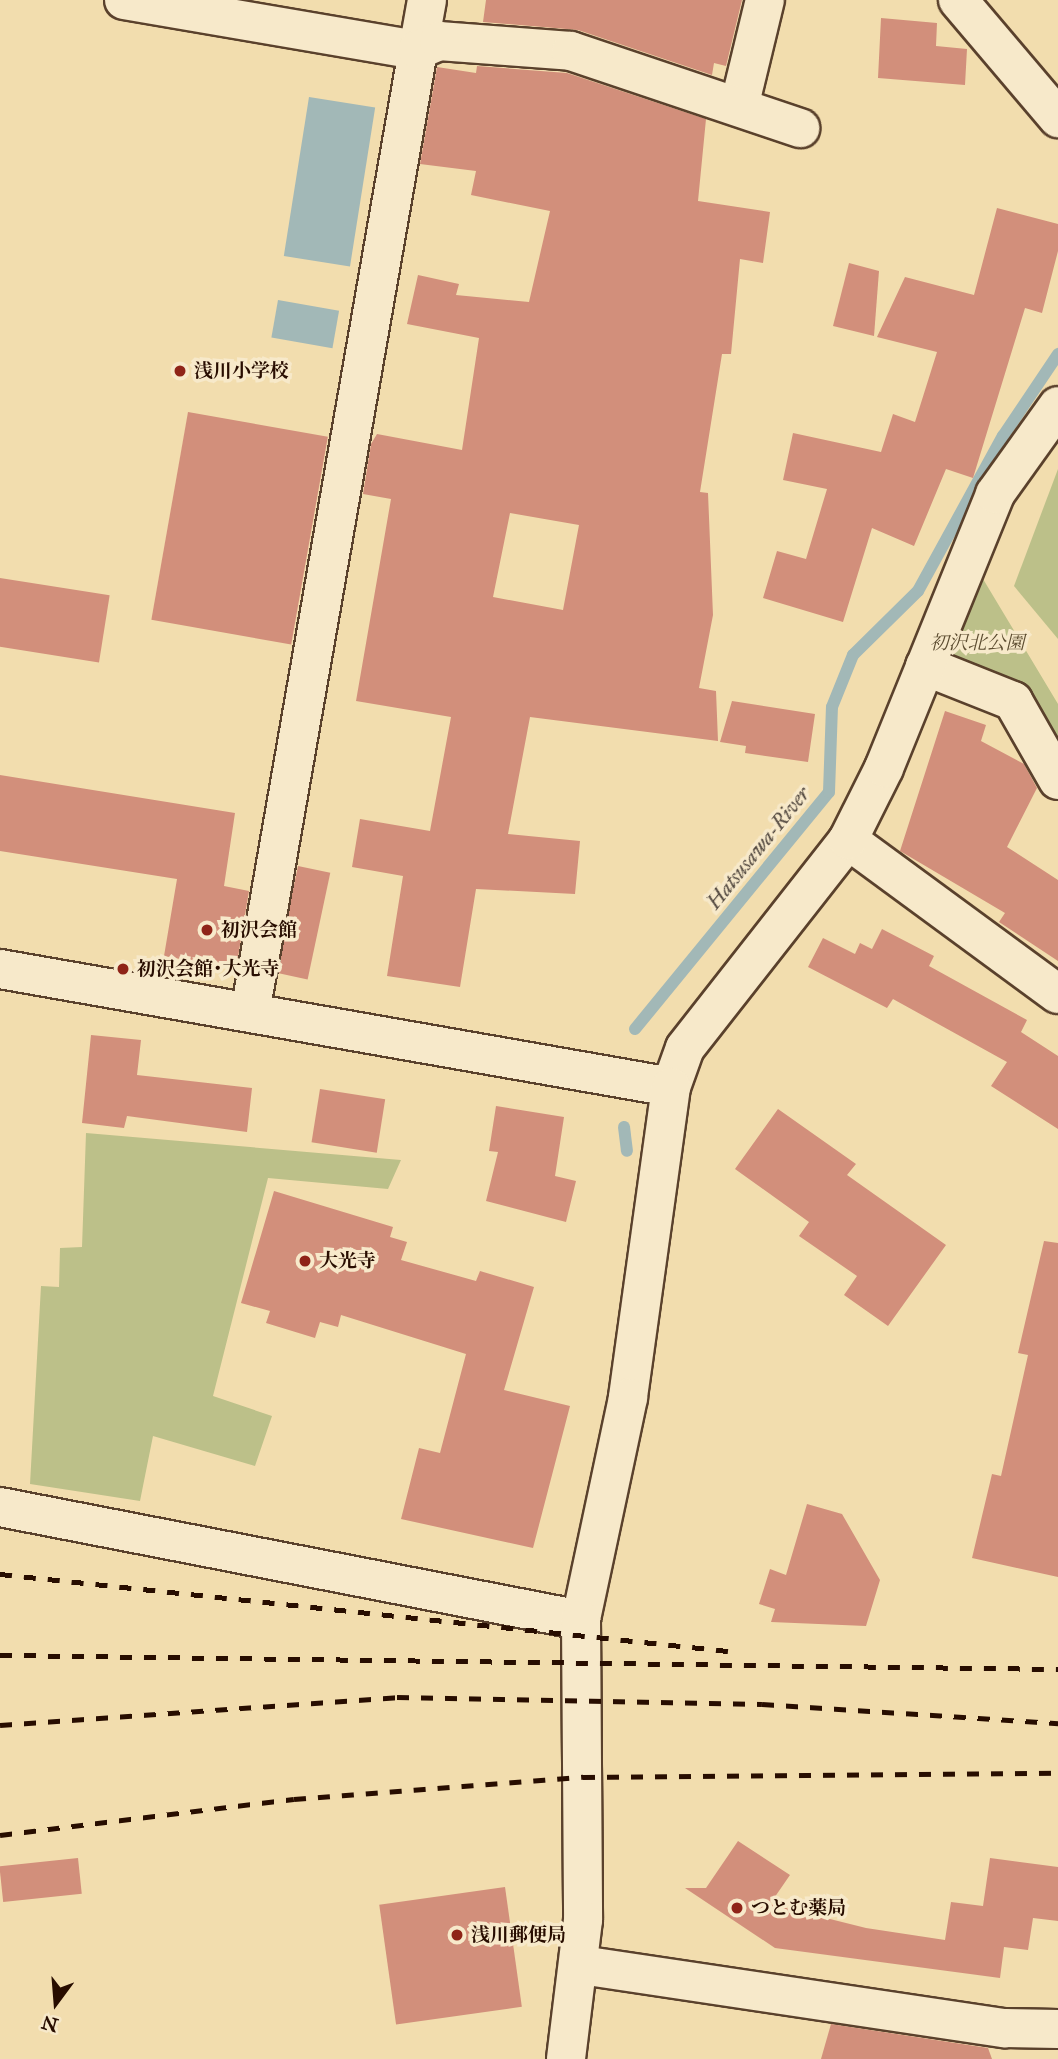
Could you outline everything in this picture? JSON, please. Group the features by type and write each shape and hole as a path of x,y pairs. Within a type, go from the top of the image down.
{"street":[{"path":"124,0 418,50 439,41 571,51 740,103 800,128"},
{"path":"250,1013 427,0"},
{"path":"740,103 765,0"},
{"path":"958,0 1058,118"},
{"path":"566,2059 581,1965 581,1620 628,1398 671,1087 685,1048 848,840 925,666 995,494 1058,406"},
{"path":"925,666 1013,701 1058,780"},
{"path":"848,840 1058,994"},
{"path":"0,969 671,1087"},
{"path":"0,1507 581,1620"},
{"path":"581,1965 1005,2028 1058,2029"}],"green space":[{"path":"1058,469 1058,639 1014,586"},
{"name":"初沢北公園","path":"968,554 1058,704 1058,780 1013,701 925,666"},
{"path":"86,1133 401,1160 388,1189 268,1178 213,1396 272,1416 255,1466 153,1436 140,1501 30,1484 41,1286 59,1287 60,1248 82,1247"}],"shaded area":[{"path":"309,97 375,107 350,266 284,256"},
{"path":"278,300 339,311 332,348 271,337"}],"building":[{"path":"486,0 742,0 726,66 714,63 712,75 578,30 483,22"},
{"path":"881,18 937,23 936,46 967,49 965,85 878,78"},
{"path":"477,66 567,73 706,119 698,201 770,212 763,263 740,259 731,354 722,354 700,492 708,493 713,615 699,688 716,691 718,741 530,717 508,834 580,841 575,894 476,889 460,987 387,976 403,876 352,867 360,819 430,831 451,717 356,701 391,499 363,494 371,444 377,434 462,450 479,338 407,324 418,275 459,284 456,295 529,302 550,211 471,195 476,171 420,164 437,67 476,73","holes":["510,513 579,525 563,610 493,597"]},
{"path":"997,208 1058,224 1058,251 1042,313 1025,308 973,478 946,469 914,546 872,528 843,622 763,598 777,551 806,559 827,489 783,480 793,433 881,452 893,414 915,422 937,352 877,337 905,277 974,295"},
{"path":"849,263 879,271 874,336 833,326"},
{"path":"188,412 328,437 291,644 151,620"},
{"path":"0,578 110,595 99,663 0,647"},
{"path":"732,701 815,714 808,762 745,753 746,746 720,742"},
{"path":"945,711 986,725 981,741 1024,764 1037,788 1007,847 1058,880 1058,961 999,922 1005,913 900,851"},
{"path":"0,775 235,813 224,886 249,891 236,969 164,956 177,879 0,851"},
{"path":"298,866 330,873 308,979 275,973"},
{"path":"882,929 934,956 929,966 1027,1020 1021,1032 1058,1056 1058,1129 991,1086 1007,1062 893,999 887,1008 808,967 823,938 855,954 860,943 872,949"},
{"path":"91,1035 141,1040 137,1075 252,1088 247,1132 127,1116 124,1128 82,1123"},
{"path":"320,1089 385,1099 377,1153 312,1142"},
{"path":"496,1106 564,1117 555,1176 576,1181 566,1222 486,1201 498,1152 489,1151"},
{"path":"778,1109 856,1164 847,1175 946,1245 888,1326 844,1295 857,1276 799,1236 809,1222 735,1169"},
{"path":"274,1191 393,1227 390,1237 407,1242 401,1260 476,1281 480,1271 534,1287 504,1390 570,1406 533,1548 401,1519 419,1448 440,1453 466,1354 341,1315 338,1327 320,1322 315,1338 266,1323 270,1311 241,1303"},
{"path":"1044,1241 1058,1243 1058,1577 972,1558 992,1474 1001,1476 1028,1355 1018,1353"},
{"path":"807,1504 842,1514 880,1580 866,1626 771,1622 775,1609 759,1604 770,1569 786,1575"},
{"path":"738,1841 790,1875 770,1904 866,1928 945,1940 951,1902 983,1906 990,1858 1058,1867 1058,1921 1033,1918 1028,1950 1004,1947 1000,1978 775,1948 685,1888 706,1888"},
{"path":"78,1858 82,1894 3,1902 0,1866"},
{"path":"505,1887 522,2007 396,2024 379,1905"},
{"path":"831,2024 988,2048 992,2059 821,2059"}],"waterway":[{"name":"Hatsusawa-River","path":"635,1029 829,792 832,707 853,655 918,591 1003,436 1058,354"},
{"name":"Hatsusawa-River","path":"624,1127 627,1151"}],"railway":[{"path":"0,1574 737,1652"},
{"path":"0,1655 1058,1669"},
{"path":"0,1725 397,1697 762,1704 1058,1723"},
{"path":"0,1835 294,1799 583,1777 1058,1773"}],"place":[{"name":"浅川小学校","path":"180,371"},
{"name":"初沢会館","path":"207,930"},
{"name":"初沢会館･大光寺","path":"123,969"},
{"name":"大光寺","path":"305,1261"},
{"name":"つとむ薬局","path":"737,1908"},
{"name":"浅川郵便局","path":"457,1935"}]}
